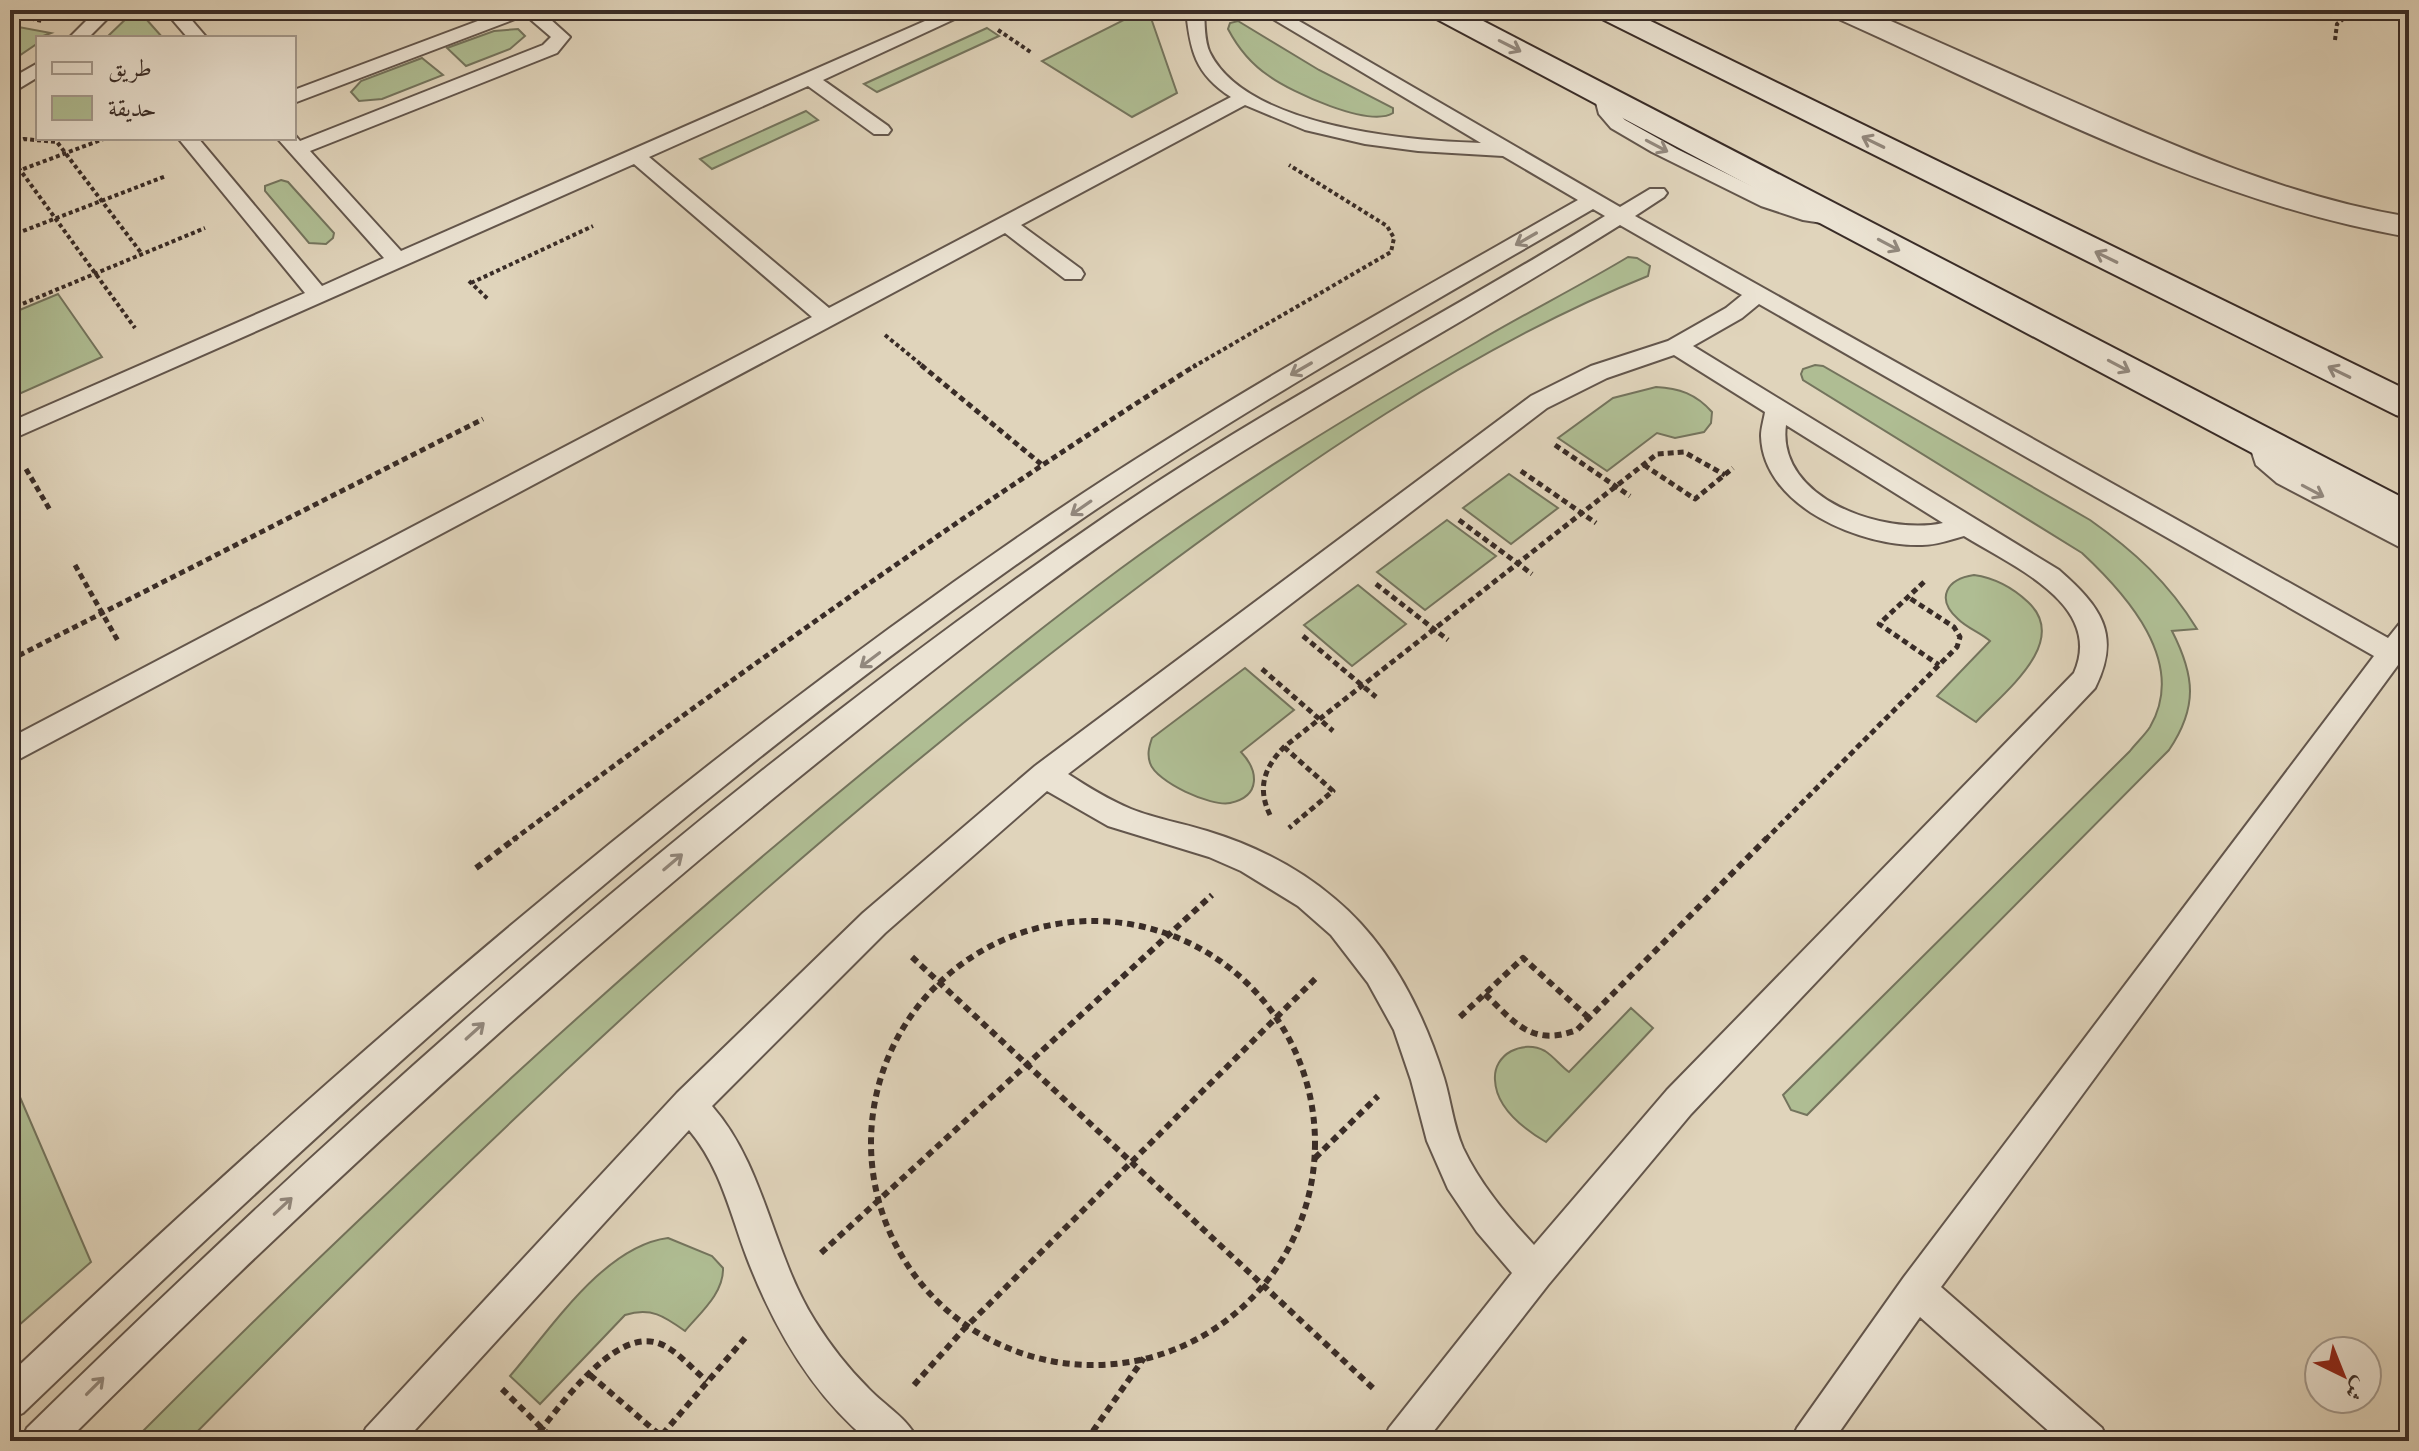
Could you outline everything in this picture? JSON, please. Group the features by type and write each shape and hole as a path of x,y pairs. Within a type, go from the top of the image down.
{"main road":[{"path":"1441,10 2409,519"},
{"path":"1606,10 2409,406"},
{"path":"1842,10 2176,158 2276,196 2381,223 2409,227"}],"lane":[{"path":"80,36 107,10"},
{"path":"173,10 196,36"},
{"path":"10,432 965,10"},
{"path":"1195,10 1193,31 1197,49 1215,75 1244,98 1289,119 1342,133 1451,148 1509,150"},
{"path":"1267,10 1757,294 2400,641 1917,1290 1810,1441"},
{"path":"296,96 513,14 534,14 561,37 550,49 292,143 398,260"},
{"path":"10,88 36,70"},
{"path":"809,78 881,130"},
{"path":"10,96 36,87"},
{"path":"1604,95 1609,114 1618,124 1696,167 1777,208 1797,215 1841,220"},
{"path":"10,752 1244,98"},
{"path":"190,140 318,295"},
{"path":"635,155 828,319"},
{"path":"40,1441 158,1324 359,1134 525,986 689,848 968,628 1121,519 1221,453 1620,216 1696,167"},
{"path":"10,1400 316,1113 470,978 660,821 812,703 953,597 1095,498 1292,374 1593,200"},
{"path":"1006,224 1073,274"},
{"path":"379,1441 689,1105 874,923 1045,775 1516,419 1563,388 1637,357 1676,346 1734,313 1757,294"},
{"path":"1408,1434 1535,1272 1679,1102 2085,680 2095,661 2096,640 2088,618 2072,596 2050,577 1972,529 1774,423 1676,346"},
{"path":"1774,423 1783,472 1797,490 1839,519 1866,529 1920,536 1972,529"},
{"path":"2260,440 2265,459 2286,477 2409,542"},
{"path":"1045,775 1120,818 1249,860 1289,882 1324,908 1356,940 1386,982 1412,1030 1437,1122 1452,1161 1493,1225 1535,1272"},
{"path":"689,1105 710,1128 741,1181 764,1258 806,1343 839,1388 888,1433"},
{"path":"1917,1290 2089,1441"}],"path":[{"path":"267,10 273,17"},
{"path":"1104,10 1114,16"},
{"path":"2335,40 2337,24 2354,10"},
{"path":"10,144 24,139 57,142 142,254"},
{"path":"10,174 101,140"},
{"path":"10,156 161,364"},
{"path":"10,236 207,160"},
{"path":"476,868 709,696 1041,464 1207,358 1391,252 1394,233 1387,226 1286,163"},
{"path":"471,283 673,188"},
{"path":"10,309 217,223"},
{"path":"850,307 1041,464"},
{"path":"10,660 483,419"},
{"path":"1516,419 1630,496"},
{"path":"1644,464 1695,499 1725,475 1774,423"},
{"path":"1482,443 1596,523"},
{"path":"1285,831 1268,813 1261,795 1262,777 1284,747 1663,451 1681,450 1725,475"},
{"path":"18,457 50,510"},
{"path":"1420,490 1532,574"},
{"path":"1939,665 1879,624 1972,529"},
{"path":"1337,553 1448,640"},
{"path":"75,565 142,683"},
{"path":"1485,994 1532,1034 1548,1039 1577,1030 1957,647 1958,632 1908,597"},
{"path":"1267,606 1376,697"},
{"path":"1225,637 1333,731"},
{"path":"590,1375 661,1436 810,1263 1249,860 1333,791 1284,747"},
{"path":"1082,921 1112,921 1171,931 1197,941 1243,970 1280,1012 1295,1037 1313,1095 1315,1158 1305,1201 1286,1244 1260,1283 1227,1315 1187,1340 1144,1357 1106,1365 1068,1365 1031,1360 996,1348 963,1330 915,1288 884,1232 875,1202 871,1134 887,1068 921,1011 943,986 994,949 1051,927 1082,921"},
{"path":"874,923 1260,1283 1408,1434"},
{"path":"888,1433 963,1330 1280,1012 1356,940"},
{"path":"532,1441 590,1375 620,1346 634,1340 658,1343 707,1381"},
{"path":"463,1350 555,1441"},
{"path":"1086,1441 1144,1357"}],"green space":[{"path":"1116,10 1153,10 1152,21 1177,93 1132,117 1042,61 1128,18"},
{"path":"139,11 161,36 108,36 132,13"},
{"path":"1238,21 1319,70 1393,108 1393,113 1367,116 1349,112 1280,83 1256,66 1236,43 1228,29 1230,23"},
{"path":"10,27 51,33 36,36 36,44 10,62"},
{"path":"987,28 999,36 877,92 864,84"},
{"path":"518,29 525,36 510,49 466,66 447,48 494,31"},
{"path":"422,58 443,75 382,99 359,101 351,92 361,81"},
{"path":"806,111 818,120 712,169 700,159"},
{"path":"281,180 288,182 334,233 326,244 309,243 265,191 265,186"},
{"path":"1628,257 1637,258 1650,266 1648,276 1516,338 1451,374 1322,455 1200,541 1015,682 890,783 648,994 415,1214 188,1441 133,1441 316,1261 599,998 794,830 1006,657 1120,569 1250,479 1431,368"},
{"path":"58,294 102,357 10,398 10,314"},
{"path":"1823,366 2090,520 2150,569 2175,597 2197,629 2172,631 2185,663 2190,691 2185,720 2169,750 1807,1115 1791,1110 1783,1095 2130,751 2150,727 2160,703 2162,678 2157,654 2133,609 2082,553 1803,380 1803,369"},
{"path":"1656,387 1687,393 1706,406 1712,412 1711,423 1704,432 1675,438 1657,433 1607,471 1558,438 1613,398"},
{"path":"1509,474 1558,508 1511,544 1463,508"},
{"path":"1447,520 1496,556 1425,610 1377,572"},
{"path":"1974,575 1996,581 2028,602 2039,617 2042,634 2038,650 2016,682 1976,722 1937,696 1990,641 1962,622 1947,604 1947,591 1951,585"},
{"path":"1358,585 1406,624 1352,666 1304,625"},
{"path":"1245,668 1294,710 1241,752 1253,774 1254,782 1248,795 1230,803 1210,801 1185,792 1162,778 1149,760 1152,738"},
{"path":"1631,1008 1653,1028 1546,1142 1513,1117 1500,1100 1495,1080 1504,1056 1519,1048 1536,1048 1548,1053 1569,1072"},
{"path":"10,1074 91,1262 10,1333"},
{"path":"668,1238 712,1256 723,1268 720,1286 685,1331 657,1314 642,1312 625,1315 540,1404 510,1376 580,1292 601,1273 622,1256 645,1244"}]}
